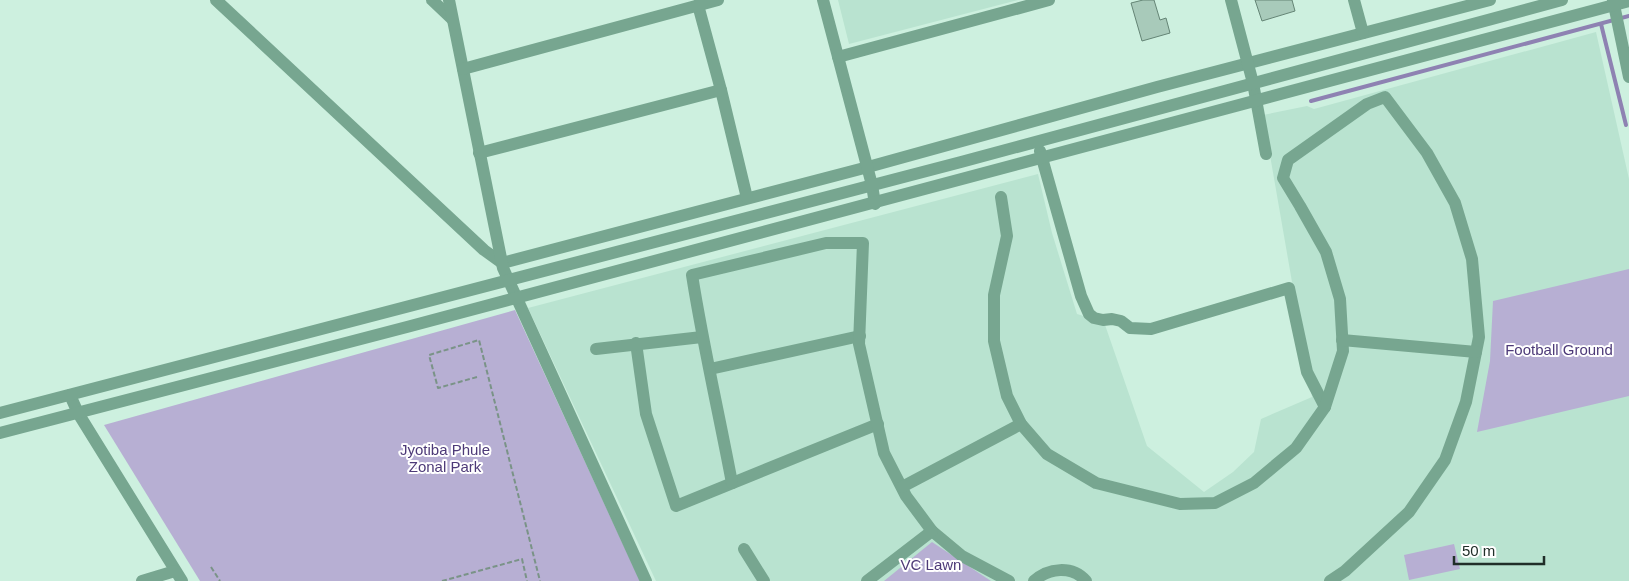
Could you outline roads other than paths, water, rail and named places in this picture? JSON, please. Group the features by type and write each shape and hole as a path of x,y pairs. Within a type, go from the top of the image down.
{"street":[{"path":"216,0 477,243 502,263"},
{"path":"432,0 452,18"},
{"path":"448,0 502,263 508,280 646,581"},
{"path":"463,69 718,0"},
{"path":"823,0 868,167 875,204"},
{"path":"838,56 1049,0"},
{"path":"1232,0 1257,101 1266,154"},
{"path":"1354,0 1363,33"},
{"path":"502,263 868,167 1147,89 1490,0"},
{"path":"0,413 1036,142 1562,0"},
{"path":"0,433 875,204 1614,2 1629,0"},
{"path":"1614,2 1629,77"},
{"path":"698,6 721,90 747,198"},
{"path":"479,153 721,90"},
{"path":"1001,197 1007,236 994,295 994,341 1008,396 1021,424 1047,454 1096,483 1180,504 1216,503 1254,483 1296,448 1325,407 1343,351 1340,299 1326,252 1283,178 1288,160 1367,104 1385,97 1427,153 1455,203 1472,259 1479,337 1466,402 1445,460 1409,512 1345,571 1330,581"},
{"path":"1036,142 1043,159 1081,296 1089,314 1094,318 1103,320 1112,318 1122,321 1130,328 1151,329 1289,288 1307,372 1325,407"},
{"path":"732,483 702,337 692,275 826,243 863,243 859,344 884,453 906,496 932,531 962,556 1009,581"},
{"path":"710,369 860,336"},
{"path":"596,349 702,337"},
{"path":"1342,340 1476,352"},
{"path":"636,343 646,414 676,506 878,424"},
{"path":"70,395 78,413 179,576 142,581"},
{"path":"902,487 1021,424"},
{"path":"867,581 932,531"},
{"path":"744,549 764,581"},
{"path":"1034,581 1040,575 1055,570 1072,571 1083,577 1086,581"}],"waterway":[{"path":"1311,101 1629,16"},
{"path":"1601,24 1626,125"}],"park label":[{"name":"Football Ground","path":"1559,349"},
{"name":"Jyotiba Phule Zonal Park","path":"445,458"},
{"name":"VC Lawn","path":"931,564"}]}
